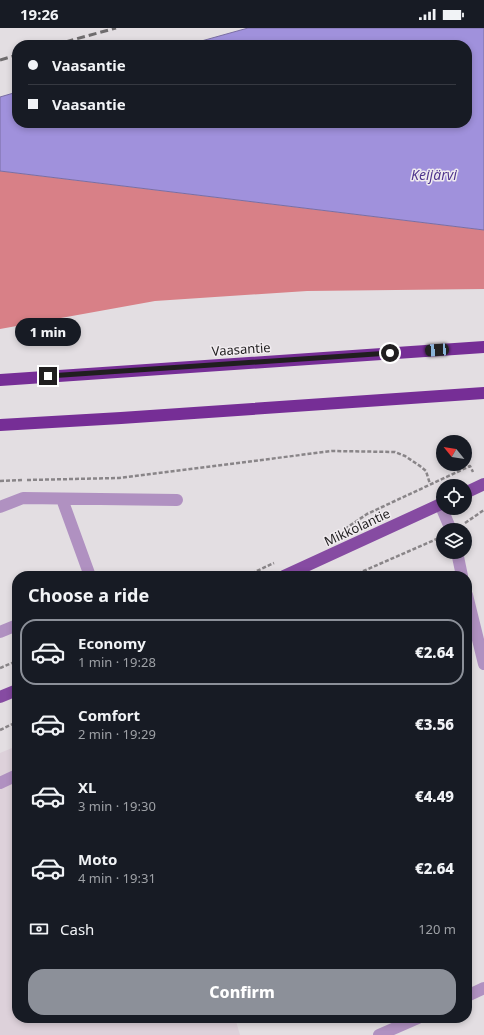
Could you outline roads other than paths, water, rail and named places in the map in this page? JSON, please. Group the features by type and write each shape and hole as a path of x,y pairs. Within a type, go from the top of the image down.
{"highway":[{"name":"Vaasantie","path":"0,380 484,347"},
{"path":"0,425 484,393"}],"main road":[{"path":"472,489 484,484"},
{"name":"Mikkolantie","path":"295,571 436,507"},
{"path":"0,697 12,692"}],"street":[{"path":"0,507 23,498 177,500"},
{"path":"62,499 88,571"},
{"path":"458,559 461,571"},
{"path":"472,615 484,664"},
{"path":"0,632 12,627"},
{"path":"0,783 12,777"},
{"path":"472,994 484,988"},
{"path":"379,1035 407,1023"}],"water":[{"name":"Keijärvi","path":"248,28 484,28 484,230 0,171 0,97 12,93 12,128 472,128 472,40 205,40"}],"railway":[{"path":"72,40 116,28"},
{"path":"0,60 12,56"}]}
